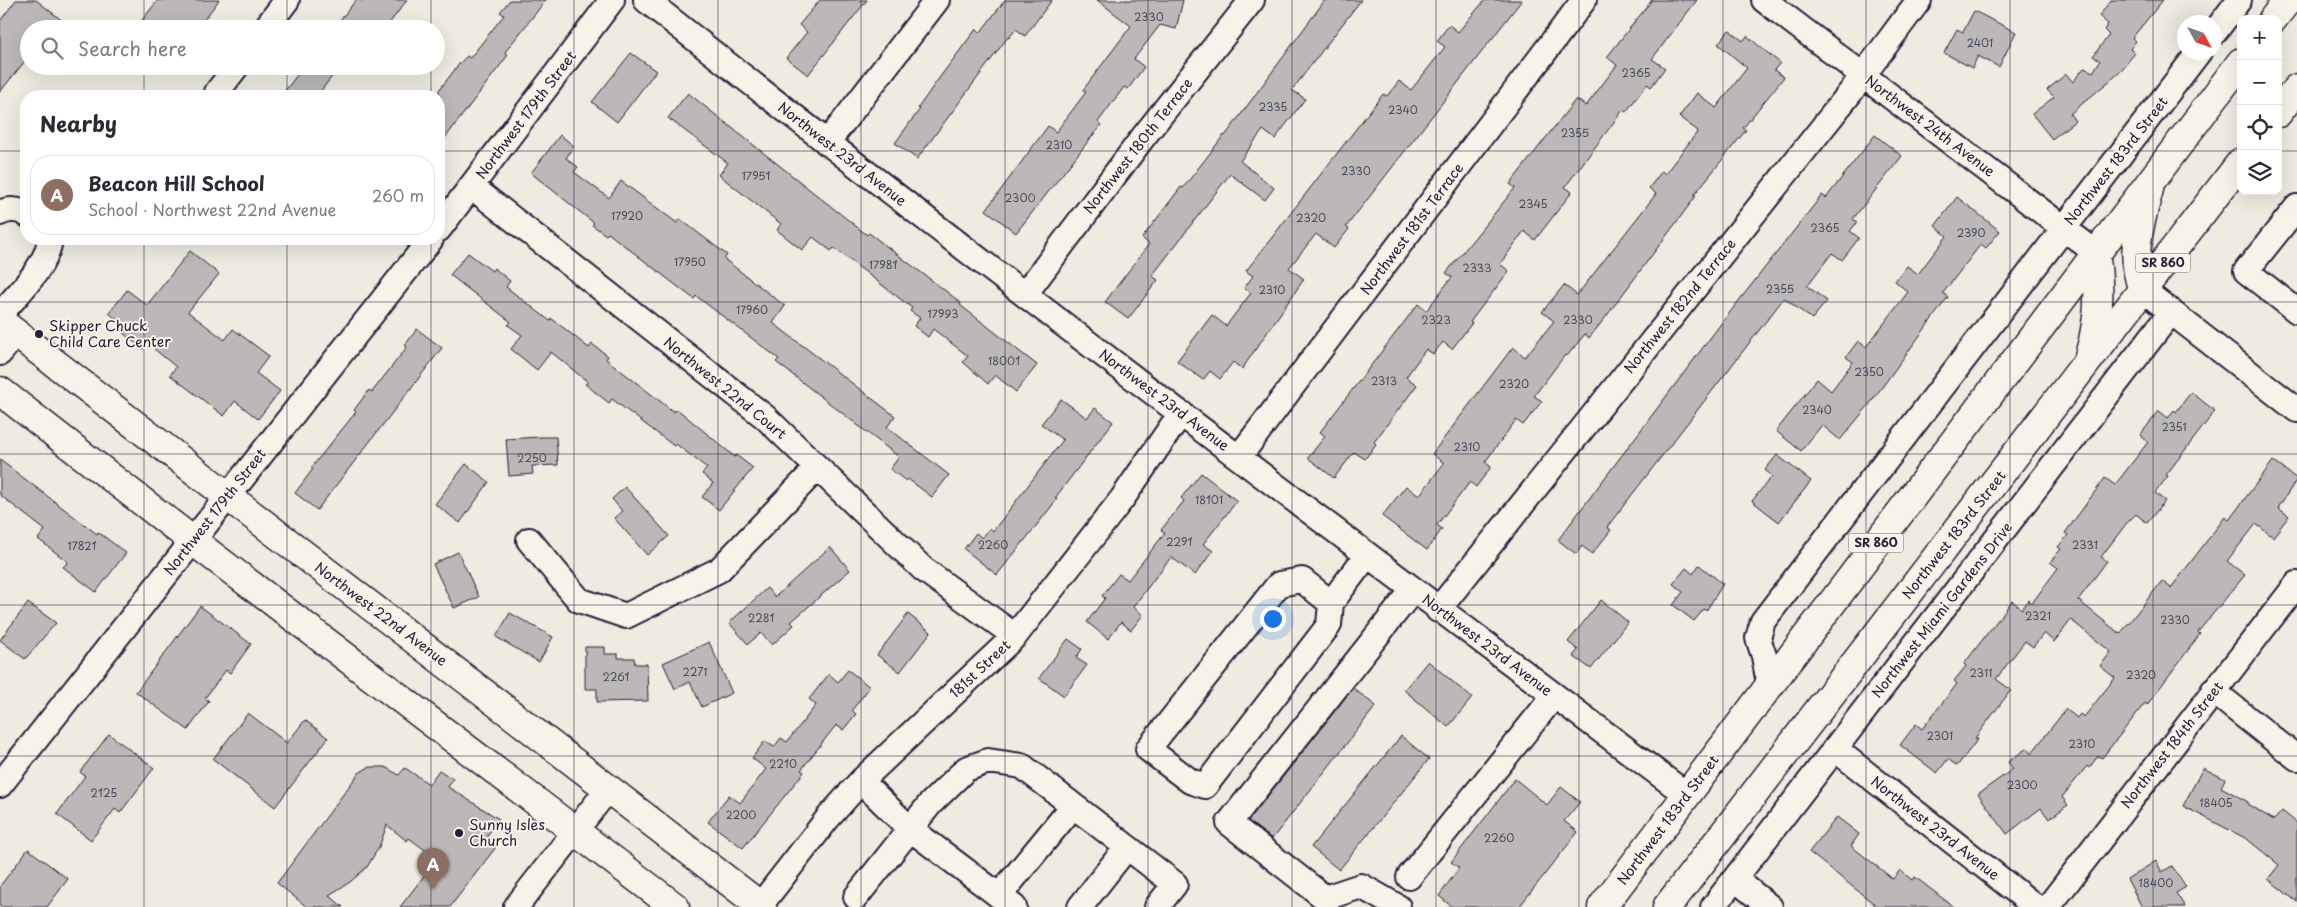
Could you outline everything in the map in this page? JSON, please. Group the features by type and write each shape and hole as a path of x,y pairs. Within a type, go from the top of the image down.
{"main road":[{"path":"2276,15 2288,0"},
{"name":"Northwest 183rd Street","path":"1602,907 2237,67"},
{"path":"2282,108 2297,88"},
{"name":"Northwest 183rd Street","path":"1667,907 2237,167"},
{"path":"2143,290 2136,272 2136,245 2151,180"},
{"path":"2086,365 2092,344 2098,306 2100,276 2096,252"},
{"name":"Northwest 22nd Avenue","path":"4,330 226,496 760,906"},
{"path":"0,391 193,541 675,907"}],"street":[{"path":"272,20 287,0"},
{"name":"Northwest 179th Street","path":"445,221 612,0"},
{"name":"Northwest 23rd Avenue","path":"646,0 827,143 1438,610 1687,795"},
{"path":"827,143 938,0"},
{"name":"Northwest 180th Terrace","path":"1025,294 1144,136 1252,0"},
{"name":"Northwest 181st Terrace","path":"1239,457 1584,0"},
{"name":"Northwest 24th Avenue","path":"1764,0 2096,252"},
{"name":"Northwest 182nd Terrace","path":"1438,610 1863,75 1919,0"},
{"path":"2222,22 2240,0"},
{"name":"Northwest 183rd Street","path":"1769,684 1764,656 1758,638 1763,621 2193,60"},
{"path":"219,90 230,75"},
{"name":"Northwest 22nd Court","path":"472,187 765,417 923,569 1016,636"},
{"path":"2296,309 2246,271 2297,207"},
{"path":"0,213 6,210 20,211"},
{"path":"4,330 49,245"},
{"name":"Northwest 179th Street","path":"0,785 193,541 226,496 426,245"},
{"path":"2143,290 2297,410"},
{"name":"Northwest Miami Gardens Drive","path":"1713,907 2171,312"},
{"name":"181st Street","path":"760,906 828,818 861,781 1016,636 1122,499 1181,413"},
{"path":"529,540 579,600 626,616 719,570 817,468"},
{"path":"1331,603 1302,580 1279,584 1148,749 1190,781 1205,786 1329,625 1331,603 1368,555"},
{"name":"Northwest 184th Street","path":"2048,907 2297,584"},
{"path":"1398,907 1361,886 1325,898 1229,823 1413,590"},
{"path":"2213,692 2297,758"},
{"path":"1409,876 1554,696"},
{"name":"Northwest 23rd Avenue","path":"1835,749 2036,907"},
{"path":"856,897 930,804 966,769 988,761 1022,766 1175,884 1157,907"},
{"path":"861,781 910,828 1009,904 1073,806"},
{"path":"516,907 608,788"},
{"path":"1080,907 1127,847"},
{"path":"1734,879 1770,907"}],"building":[{"path":"16,0 36,0 62,20 20,20 20,67 0,92 0,21"},
{"path":"158,0 219,0 204,20 142,20"},
{"path":"356,0 407,0 392,20 340,20"},
{"path":"510,0 546,0 505,52 508,55 445,138 445,90 439,90 460,63 467,56 470,58 504,15 500,12"},
{"path":"820,0 867,0 808,75 786,58 807,32 799,25"},
{"path":"1005,0 1052,0 1025,36 1016,29 1008,37 917,159 895,143 920,109 918,108 937,81 976,29 980,33"},
{"path":"1097,0 1183,0 1176,29 1160,25 1134,59 1144,67 1128,89 1124,87 1098,122 1101,125 1016,233 986,210 1048,126 1056,132 1086,92 1083,90 1131,26"},
{"path":"1325,0 1361,0 1292,90 1305,99 1275,139 1263,130 1240,161 1274,188 1265,200 1230,174 1152,276 1158,280 1128,319 1105,302 1149,244 1142,238 1181,187 1183,188 1225,136"},
{"path":"1485,0 1522,0 1346,227 1349,229 1334,248 1316,234 1289,268 1304,279 1242,369 1233,362 1220,379 1210,371 1203,380 1177,361 1212,315 1226,326 1251,293 1244,288 1253,276 1246,271 1383,94 1387,96 1399,81 1411,90 1445,47 1437,41 1449,25 1458,32"},
{"path":"1652,0 1697,0 1652,59 1665,68 1651,87 1647,84 1626,112 1623,110 1565,187 1572,192 1535,240 1524,231 1500,264 1509,271 1452,349 1443,342 1433,354 1426,349 1406,377 1417,385 1374,442 1376,444 1365,459 1354,452 1334,478 1308,458 1325,436 1320,432 1418,304 1426,311 1452,277 1446,273 1515,188 1510,184 1576,99 1586,106 1617,65 1607,57"},
{"path":"2111,0 2163,0 2132,38 2136,41 2130,49 2135,53 2119,73 2070,114 2075,121 2052,139 2032,114 2054,97 2047,90 2066,74 2073,82 2084,68 2093,72 2100,61 2093,56 2109,35 2104,30 2108,24 2099,16"},
{"path":"1974,11 2016,32 1999,67 1978,56 1972,68 1944,53 1957,29 1963,32"},
{"path":"1729,30 1743,41 1747,36 1780,63 1774,70 1784,77 1743,128 1746,130 1694,195 1696,196 1605,318 1589,338 1585,334 1567,356 1565,355 1534,396 1542,401 1523,425 1516,420 1485,462 1491,467 1476,487 1470,482 1437,525 1442,529 1427,550 1382,516 1406,486 1419,496 1444,463 1432,454 1513,347 1525,357 1554,321 1542,312 1564,285 1577,295 1656,194 1649,188 1662,171 1665,174 1698,131 1679,117 1697,93 1716,108 1747,68 1718,44"},
{"path":"631,53 656,71 617,122 592,102"},
{"path":"297,75 333,75 322,90 286,90"},
{"path":"688,93 867,235 869,233 947,292 961,303 960,305 1037,365 1016,392 995,375 988,384 963,362 968,356 933,329 928,337 914,326 920,318 910,311 912,308 834,248 831,251 813,237 802,250 777,230 781,224 719,175 728,163 668,118"},
{"path":"560,135 574,146 566,158 578,167 574,172 609,198 621,181 677,223 680,219 727,255 724,259 785,306 773,323 895,416 887,427 949,475 932,497 908,479 906,481 890,469 899,457 776,362 779,359 696,296 694,299 608,233 606,235 592,225 594,223 531,173"},
{"path":"1875,135 1902,156 1853,219 1857,222 1850,231 1859,238 1842,260 1832,253 1807,286 1827,301 1812,319 1784,298 1607,527 1611,530 1592,554 1582,546 1576,554 1558,540 1723,321 1822,195 1826,198"},
{"path":"1957,197 2000,231 1986,248 1981,244 1943,293 1948,297 1869,405 1840,440 1822,425 1801,451 1776,431 1817,379 1831,391 1853,362 1846,357 1858,341 1866,347 1908,292 1895,281 1907,266 1918,274 1947,236 1935,226"},
{"path":"190,251 219,274 188,312 225,340 233,329 269,356 256,373 280,391 258,419 235,401 224,416 170,375 176,367 148,344 143,349 123,333 127,328 109,313 127,290 147,305"},
{"path":"468,253 492,271 494,268 510,281 506,287 550,321 551,318 589,348 592,344 608,356 606,359 674,412 677,409 735,457 736,455 753,468 719,510 702,497 713,483 702,474 707,468 676,444 674,446 612,399 609,403 585,384 588,382 551,352 537,370 511,349 522,335 508,325 511,322 450,275"},
{"path":"417,329 442,348 317,510 295,493 313,469 311,468 356,412 354,410 369,390 372,392 407,347 405,345"},
{"path":"2191,392 2215,411 2166,475 2168,476 2155,493 2165,501 2147,523 2136,514 2126,524 2101,557 2107,561 2078,600 2120,634 2162,581 2171,588 2225,517 2229,520 2273,461 2297,479 2278,508 2289,516 2273,537 2256,524 2227,561 2245,575 2198,632 2200,634 2147,705 2145,703 2102,758 2098,756 2089,768 2087,766 2062,797 2068,805 2049,819 2041,808 2007,834 1978,794 2013,769 2008,762 2027,748 2031,754 2066,709 2077,718 2080,714 2084,717 2115,678 2100,666 2111,652 2071,620 2054,642 2044,633 2033,647 2025,641 1996,679 2011,690 1975,738 1978,739 1957,766 1948,759 1937,773 1900,745 1916,724 1922,729 1957,684 1954,681 1966,666 1964,664 2012,601 2022,609 2028,600 2032,603 2058,568 2050,562 2061,549 2058,547 2068,535 2065,533 2105,478 2115,485 2148,442 2140,435 2159,411 2168,418 2174,410 2176,412"},
{"path":"1061,399 1087,418 1095,408 1113,422 1055,498 1057,499 997,575 964,549 976,533 982,538 990,528 993,531 1063,440 1041,424"},
{"path":"556,437 558,465 532,466 533,474 509,476 506,439"},
{"path":"1777,455 1811,481 1779,522 1752,501 1772,476 1765,470"},
{"path":"0,460 97,534 98,532 126,553 96,592 63,567 68,562 38,539 45,530 0,495"},
{"path":"466,464 489,482 460,523 435,504"},
{"path":"1201,473 1237,501 1203,544 1213,551 1195,575 1171,557 1133,607 1143,615 1131,630 1121,622 1108,639 1087,622 1105,598 1102,596 1119,574 1128,580 1165,533 1161,530 1184,501 1181,498"},
{"path":"625,487 669,536 647,555 614,518 622,511 612,499"},
{"path":"830,547 850,570 791,622 794,625 772,645 761,633 748,644 729,623 767,588 775,597"},
{"path":"458,552 479,597 454,608 433,564"},
{"path":"1699,565 1723,584 1706,611 1704,609 1694,621 1673,605 1683,592 1673,584 1686,568 1693,574"},
{"path":"1601,600 1628,622 1591,669 1573,656 1578,650 1568,642"},
{"path":"28,603 56,623 25,659 0,640"},
{"path":"200,606 251,644 230,673 226,670 205,698 209,701 188,730 136,692"},
{"path":"510,613 553,637 539,662 496,637"},
{"path":"908,614 931,632 900,672 877,655"},
{"path":"1068,639 1082,649 1076,658 1087,665 1064,696 1039,678"},
{"path":"709,642 732,693 702,707 690,682 675,689 663,663"},
{"path":"585,647 605,647 605,654 618,654 618,658 634,658 635,664 647,664 648,701 597,702 597,689 585,689"},
{"path":"1428,661 1472,698 1448,727 1404,690"},
{"path":"848,670 870,687 852,710 856,714 843,730 836,725 801,770 804,772 743,848 708,822 729,795 740,803 766,769 752,758 765,741 774,747 781,738 787,742 816,705 809,699 829,674 838,682"},
{"path":"1353,688 1376,706 1272,839 1248,821"},
{"path":"248,713 287,743 305,720 328,738 275,807 213,759"},
{"path":"109,734 154,768 120,813 115,809 91,840 57,814 85,776 80,772"},
{"path":"1401,736 1429,759 1339,870 1311,847"},
{"path":"369,767 385,767 399,775 405,768 429,784 439,770 453,779 448,787 499,819 487,836 496,847 450,907 400,907 437,859 409,838 407,841 387,825 379,847 367,867 350,882 329,895 343,907 307,907 277,883 359,773"},
{"path":"2203,768 2225,779 2221,787 2248,802 2247,804 2274,820 2282,811 2297,823 2297,902 2268,879 2279,865 2247,839 2183,806"},
{"path":"1515,779 1547,805 1561,787 1580,802 1564,821 1578,832 1519,907 1452,907 1439,896 1459,868 1451,862"},
{"path":"1837,817 1859,834 1851,846 1893,879 1900,870 1912,880 1915,877 1954,907 1878,907 1809,852"},
{"path":"28,849 68,879 47,907 0,907 0,886"},
{"path":"2156,861 2162,872 2172,866 2186,887 2176,893 2185,907 2142,907 2127,879"}],"place":[{"name":"Skipper Chuck Child Care Center","path":"39,334"},
{"name":"Sunny Isles Church","path":"459,833"},
{"name":"Beacon Hill School","path":"433,889"}]}
